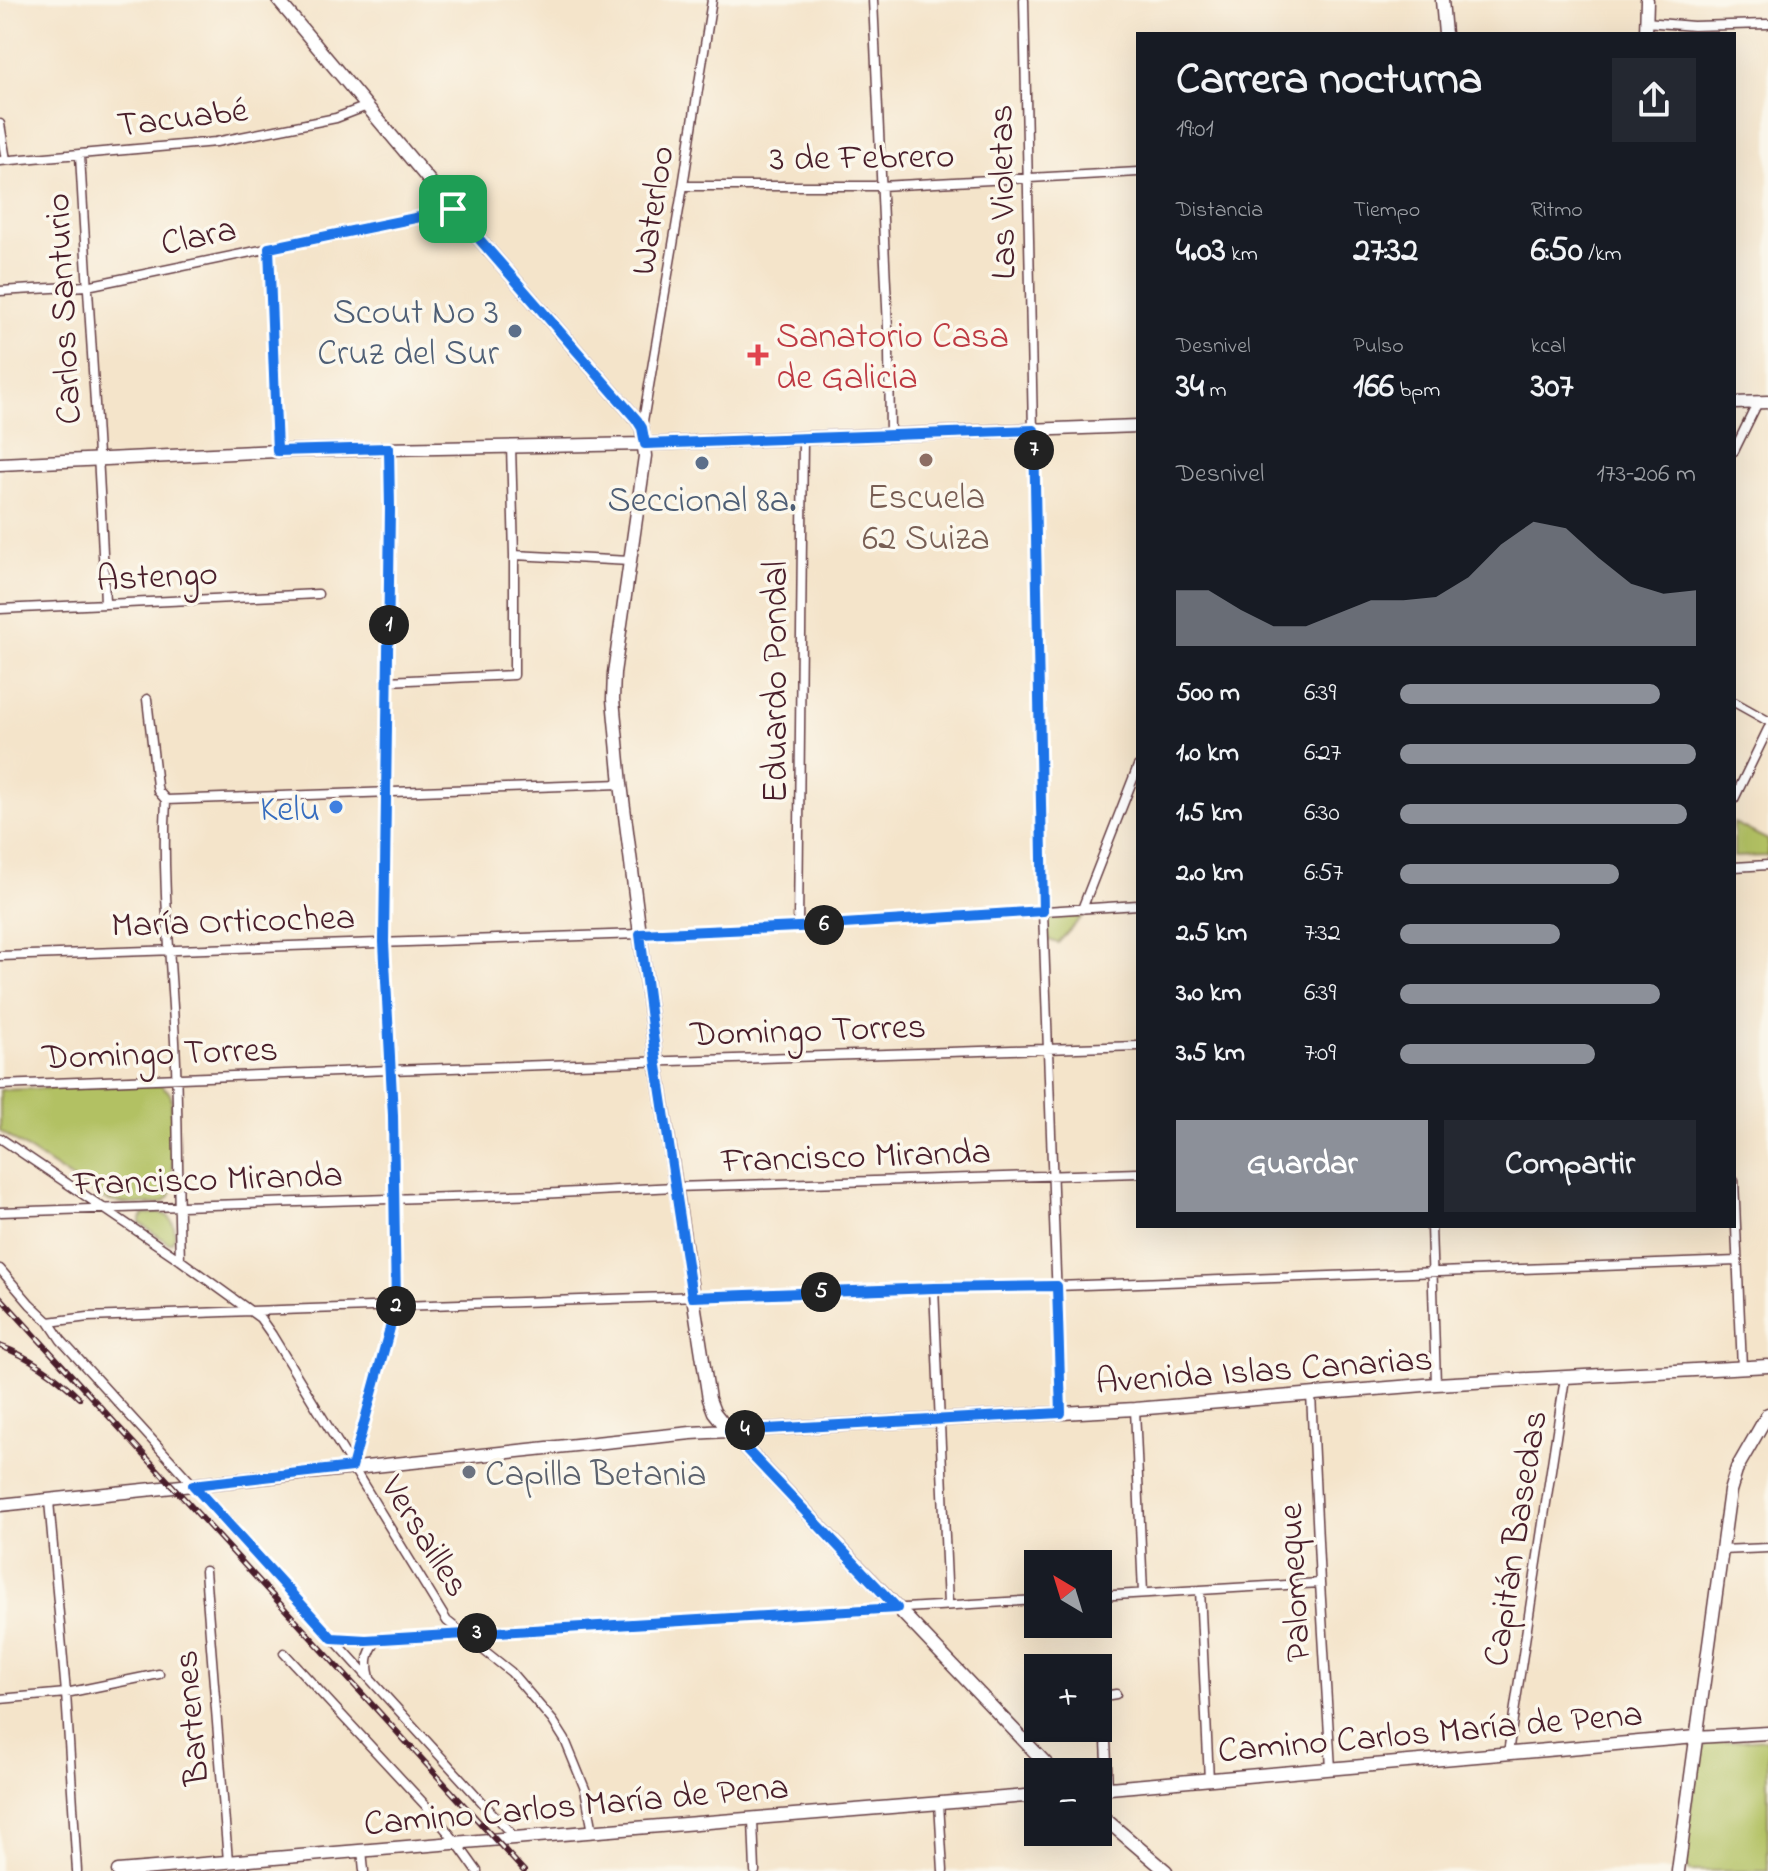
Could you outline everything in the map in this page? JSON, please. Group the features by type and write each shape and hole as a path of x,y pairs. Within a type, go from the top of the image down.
{"street":[{"path":"278,0 642,428 645,444 641,489 614,673 613,699 657,1061 709,1399 714,1412 729,1431 1041,1758"},
{"name":"Waterloo","path":"642,428 712,0"},
{"path":"873,0 890,435"},
{"name":"Las Violetas","path":"1024,0 1043,911 1061,1413"},
{"path":"1442,0 1445,32"},
{"path":"1647,0 1646,28 1768,24"},
{"name":"Tacuabé","path":"3,161 216,142 323,121 367,106"},
{"name":"Carlos Santurio","path":"0,124 3,161"},
{"name":"Carlos Santurio","path":"80,155 105,604"},
{"name":"3 de Febrero","path":"683,186 881,186 1136,172"},
{"name":"Clara","path":"0,291 87,286 453,209"},
{"path":"269,248 277,451"},
{"path":"1736,403 1763,402"},
{"path":"1736,448 1763,402"},
{"path":"0,464 277,451 645,444 1136,426"},
{"name":"Eduardo Pondal","path":"798,927 803,438"},
{"path":"388,681 514,675 511,446"},
{"path":"352,1467 396,1306 393,1115 384,942 389,448"},
{"path":"514,555 630,561"},
{"name":"Astengo","path":"0,609 318,594"},
{"path":"147,699 157,786 166,800 180,1260"},
{"path":"1736,703 1768,721"},
{"path":"1736,795 1768,729"},
{"path":"1082,909 1136,771"},
{"path":"166,800 621,784"},
{"path":"1736,867 1768,865"},
{"name":"María Orticochea","path":"0,956 798,927 1136,905"},
{"name":"Domingo Torres","path":"0,1085 1136,1046"},
{"name":"Versailles","path":"0,1138 260,1318 447,1621 511,1672 553,1721 565,1740 585,1789 593,1832"},
{"name":"Francisco Miranda","path":"0,1212 1136,1173"},
{"path":"1431,1228 1436,1384"},
{"path":"1736,1228 1742,1368"},
{"path":"49,1322 88,1317 251,1311 1737,1261"},
{"path":"0,1269 49,1322 61,1340 514,1837"},
{"path":"934,1288 948,1605"},
{"name":"Avenida Islas Canarias","path":"0,1505 691,1433 1135,1409 1436,1384 1768,1366"},
{"name":"Capitán Basedas","path":"1508,1753 1565,1378"},
{"name":"Palomeque","path":"1311,1394 1331,1769"},
{"path":"1135,1409 1143,1593"},
{"path":"1678,1871 1732,1480 1768,1414"},
{"path":"49,1501 66,1693 77,1871"},
{"path":"1721,1550 1768,1548"},
{"name":"Bartenes","path":"205,1571 228,1861"},
{"path":"1112,1595 1320,1583"},
{"path":"1200,1590 1209,1780"},
{"path":"332,1638 377,1640 1024,1601"},
{"path":"370,1679 368,1652 377,1640"},
{"path":"284,1653 427,1807 477,1871"},
{"path":"0,1699 66,1693 159,1674"},
{"path":"1105,1758 1102,1700 1108,1694 1116,1694"},
{"name":"Camino Carlos María de Pena","path":"1112,1788 1768,1733"},
{"name":"Camino Carlos María de Pena","path":"118,1871 1024,1796"},
{"path":"939,1803 943,1871"},
{"path":"753,1820 755,1871"},
{"path":"1112,1825 1166,1871"},
{"path":"362,1850 364,1871"}],"green space":[{"path":"1736,824 1768,840 1768,856 1736,857"},
{"path":"1084,913 1058,943 1049,940 1048,922 1051,916"},
{"path":"160,1084 171,1096 173,1189 168,1199 159,1203 134,1204 103,1199 0,1131 0,1090"},
{"path":"160,1213 172,1221 175,1236 172,1242 168,1243 140,1223 144,1214"},
{"path":"1768,1739 1768,1871 1690,1871 1683,1860 1699,1752 1709,1742"}],"railway":[{"path":"0,1297 524,1871"},
{"path":"0,1346 42,1368 79,1398"}],"place":[{"name":"Scout No 3 Cruz del Sur","path":"515,331"},
{"name":"Sanatorio Casa de Galicia","path":"758,355"},
{"name":"Escuela 62 Suiza","path":"926,460"},
{"name":"Seccional 8a.","path":"702,463"},
{"name":"Kelu","path":"336,807"},
{"name":"Capilla Betania","path":"469,1472"}],"route":[{"path":"453,209 637,420 645,444 1034,430 1043,911 640,934 692,1297 1057,1286 1061,1413 729,1431 897,1608 366,1640 332,1638 193,1485 352,1467 396,1306 393,1115 384,942 389,448 277,451 269,248 453,209"}]}
